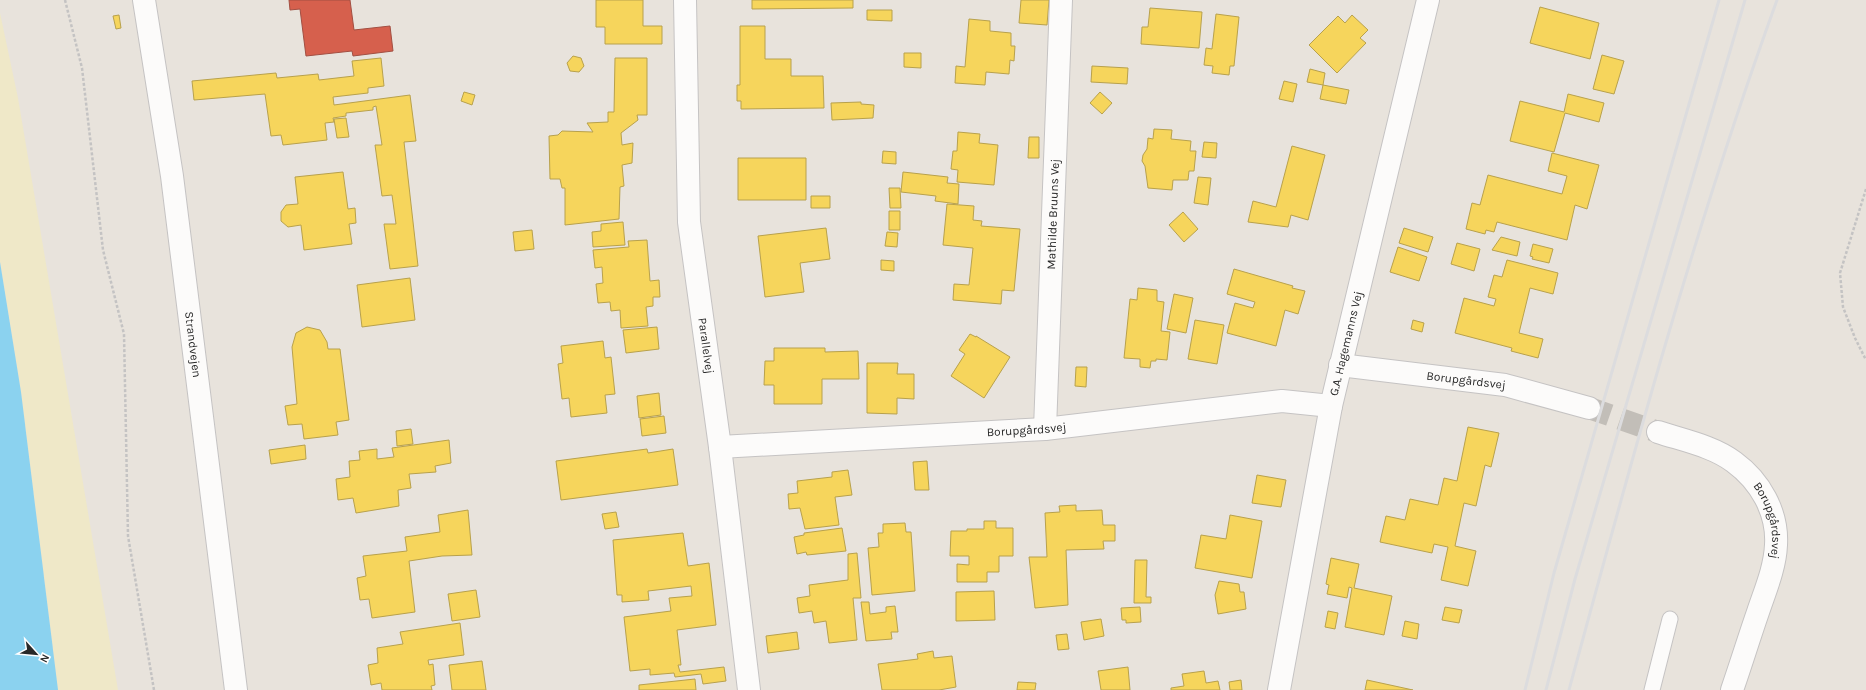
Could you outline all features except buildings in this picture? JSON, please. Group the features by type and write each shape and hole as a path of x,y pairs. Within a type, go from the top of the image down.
{"street":[{"name":"Strandvejen","path":"144,0 172,176 236,690"},
{"name":"Parallelvej","path":"686,0 686,141 689,222 720,447 749,690"},
{"name":"Mathilde Bruuns Vej","path":"1045,429 1061,0"},
{"name":"G.A. Hagemanns Vej","path":"1279,690 1331,406 1428,0"},
{"name":"Borupgårdsvej","path":"1340,365 1505,385 1589,408"},
{"name":"Borupgårdsvej","path":"720,447 1045,429 1282,401 1331,406"},
{"name":"Borupgårdsvej","path":"1658,432 1711,450 1733,461 1752,477 1765,497 1774,520 1776,544 1772,569 1732,690"}],"lane":[{"path":"1652,690 1670,620"}],"path":[{"path":"65,0 82,68 103,250 124,334 128,536 154,690"},
{"path":"1866,189 1840,273 1843,307 1855,338 1866,360"}],"sand":[{"path":"0,13 18,98 118,690 58,690 21,392 0,262"}],"water":[{"path":"0,262 21,392 58,690 0,690"}],"tunnel":[{"path":"1589,408 1658,432"}],"railway":[{"path":"1525,690 1554,573 1719,0"},
{"path":"1546,690 1575,579 1745,0"},
{"path":"1569,690 1641,429 1692,256 1747,85 1777,0"}]}
